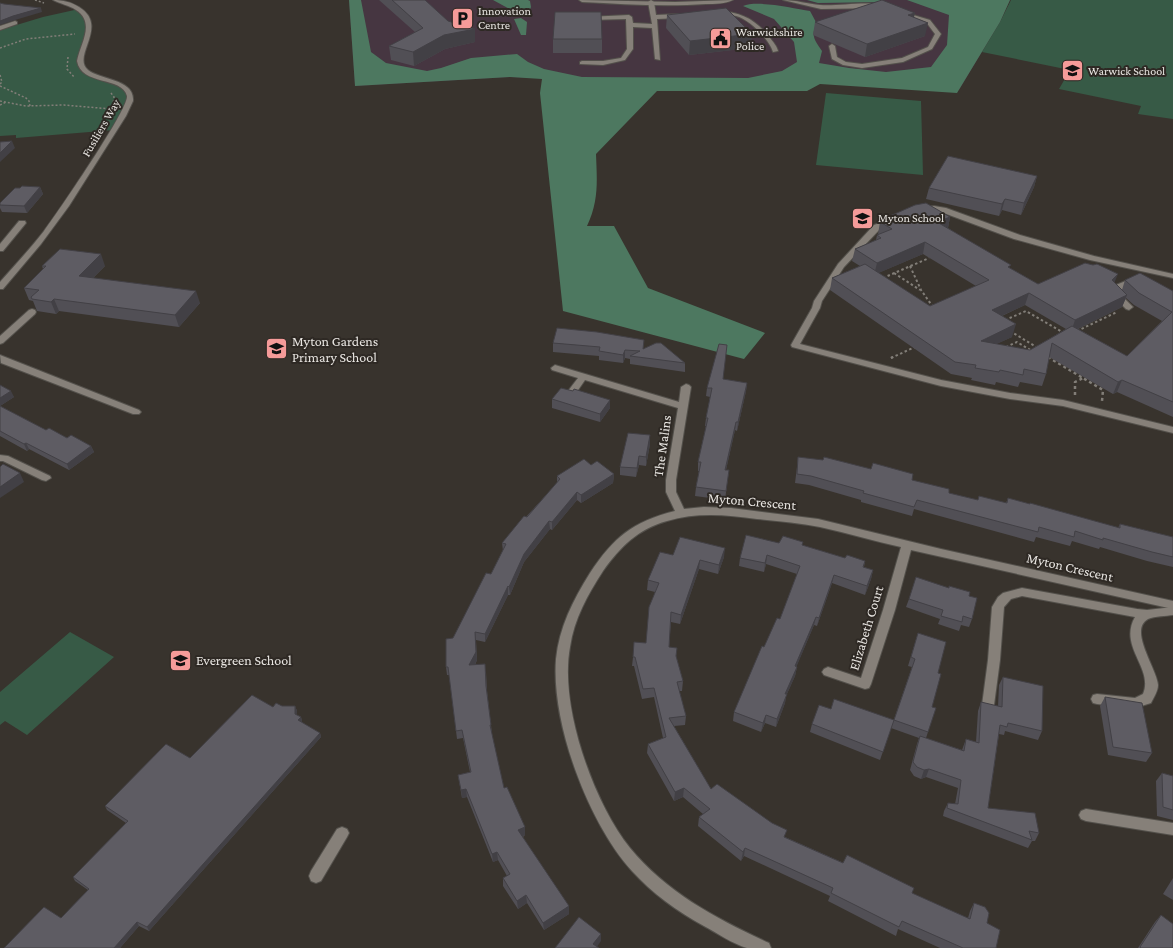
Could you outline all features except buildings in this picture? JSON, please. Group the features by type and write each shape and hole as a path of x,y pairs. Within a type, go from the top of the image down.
{"street":[{"name":"Fusiliers Way","path":"0,287 60,215 114,130 130,100 129,94 121,86 92,75 85,71 81,66 80,61 89,29 89,22 85,15 77,8 56,0"},
{"path":"582,0 703,3 730,0"},
{"path":"786,0 821,8 873,5 888,8"},
{"path":"651,2 658,59"},
{"path":"832,46 834,58 845,64 862,66 903,60 930,48 938,34 928,21 896,10"},
{"path":"711,14 724,13 744,17 750,20 755,23 775,51"},
{"path":"654,17 668,18 683,16"},
{"path":"582,63 603,63 623,58 630,48 630,25 628,17 586,18"},
{"path":"0,28 16,23"},
{"path":"630,25 655,26"},
{"path":"915,212 930,208 943,210 1011,236 1093,258 1173,276"},
{"path":"896,219 877,227 841,266 818,301 816,308 795,345 941,382 1010,396 1074,406 1173,430"},
{"path":"0,249 22,223"},
{"path":"1129,307 1112,292 1143,277 1148,271"},
{"path":"0,275 10,275"},
{"path":"0,341 32,312"},
{"path":"0,358 4,361 136,412"},
{"name":"The Malins","path":"555,368 683,406"},
{"path":"573,391 583,377"},
{"name":"The Malins","path":"681,513 671,492 671,480 686,387"},
{"path":"0,458 5,458 46,478"},
{"name":"Myton Crescent","path":"764,948 722,929 673,898 652,882 631,860 605,825 598,812 579,761 569,726 564,697 562,662 570,623 581,597 618,542 648,523 681,513 730,512 796,520 846,529 907,545 1173,605"},
{"name":"Elizabeth Court","path":"828,672 865,684 889,610 907,545"},
{"path":"988,705 994,660 998,607 1000,601 1007,595 1022,592 1126,612 1147,614"},
{"path":"1097,699 1135,703 1148,699 1152,687 1149,674 1138,648 1135,627 1136,621 1141,616 1147,614 1173,611"},
{"path":"1086,815 1173,829"},
{"path":"316,876 342,833"}],"path":[{"path":"35,0 46,3"},
{"path":"75,37 77,29"},
{"path":"0,48 26,39 76,34"},
{"path":"70,52 65,66 70,74 77,79"},
{"path":"0,75 2,82 0,85 26,98 29,101 30,106"},
{"path":"108,90 114,97 112,109 109,114"},
{"path":"0,100 30,106 64,105 112,109"},
{"path":"0,105 6,102"},
{"path":"877,280 929,258"},
{"path":"910,266 921,290 935,311"},
{"path":"893,273 921,290"},
{"path":"1075,332 1129,307"},
{"path":"998,323 1026,311 1068,336"},
{"path":"1004,348 1017,342 1034,353 1041,349 1005,327"},
{"path":"874,365 918,346"},
{"path":"1044,355 1103,390 1100,412"},
{"path":"1074,406 1075,382 1083,378"}],"shaded area":[{"path":"349,0 1010,0 1000,22 959,90 802,77 799,88 510,77 355,86"}],"green space":[{"path":"349,0 361,0 371,52 386,63 427,71 471,58 517,54 528,62 544,69 582,77 748,78 782,71 797,62 794,42 774,19 743,6 749,4 766,4 810,11 817,24 814,31 814,38 822,51 819,63 886,72 931,67 947,45 949,15 907,0 1010,0 1000,22 957,93 820,84 807,91 657,91 596,154 597,182 594,208 587,226 614,226 648,288 765,333 744,359 563,311 540,93 542,79 510,77 355,86"},
{"path":"493,0 528,0 530,1 531,7 529,12 517,13"},
{"path":"807,0 881,0 885,2 818,3"},
{"name":"Warwick School","path":"1011,0 1173,0 1173,119 1138,114 1141,106 1059,89 1070,70 982,52"},
{"path":"79,9 89,22 80,61 85,71 121,86 130,97 114,130 16,138 16,135 0,136 0,30 43,17"},
{"path":"521,18 527,22 526,35 521,35 514,19"},
{"path":"826,93 921,101 923,175 816,165"},
{"path":"70,632 114,657 27,735 5,721 0,725 0,692"}],"place":[{"name":"Innovation Centre","path":"462,18"},
{"name":"Warwickshire Police","path":"721,39"},
{"name":"Warwick School","path":"1072,71"},
{"name":"Myton School","path":"863,218"},
{"name":"Myton Gardens Primary School","path":"277,349"},
{"name":"Evergreen School","path":"181,660"}]}
